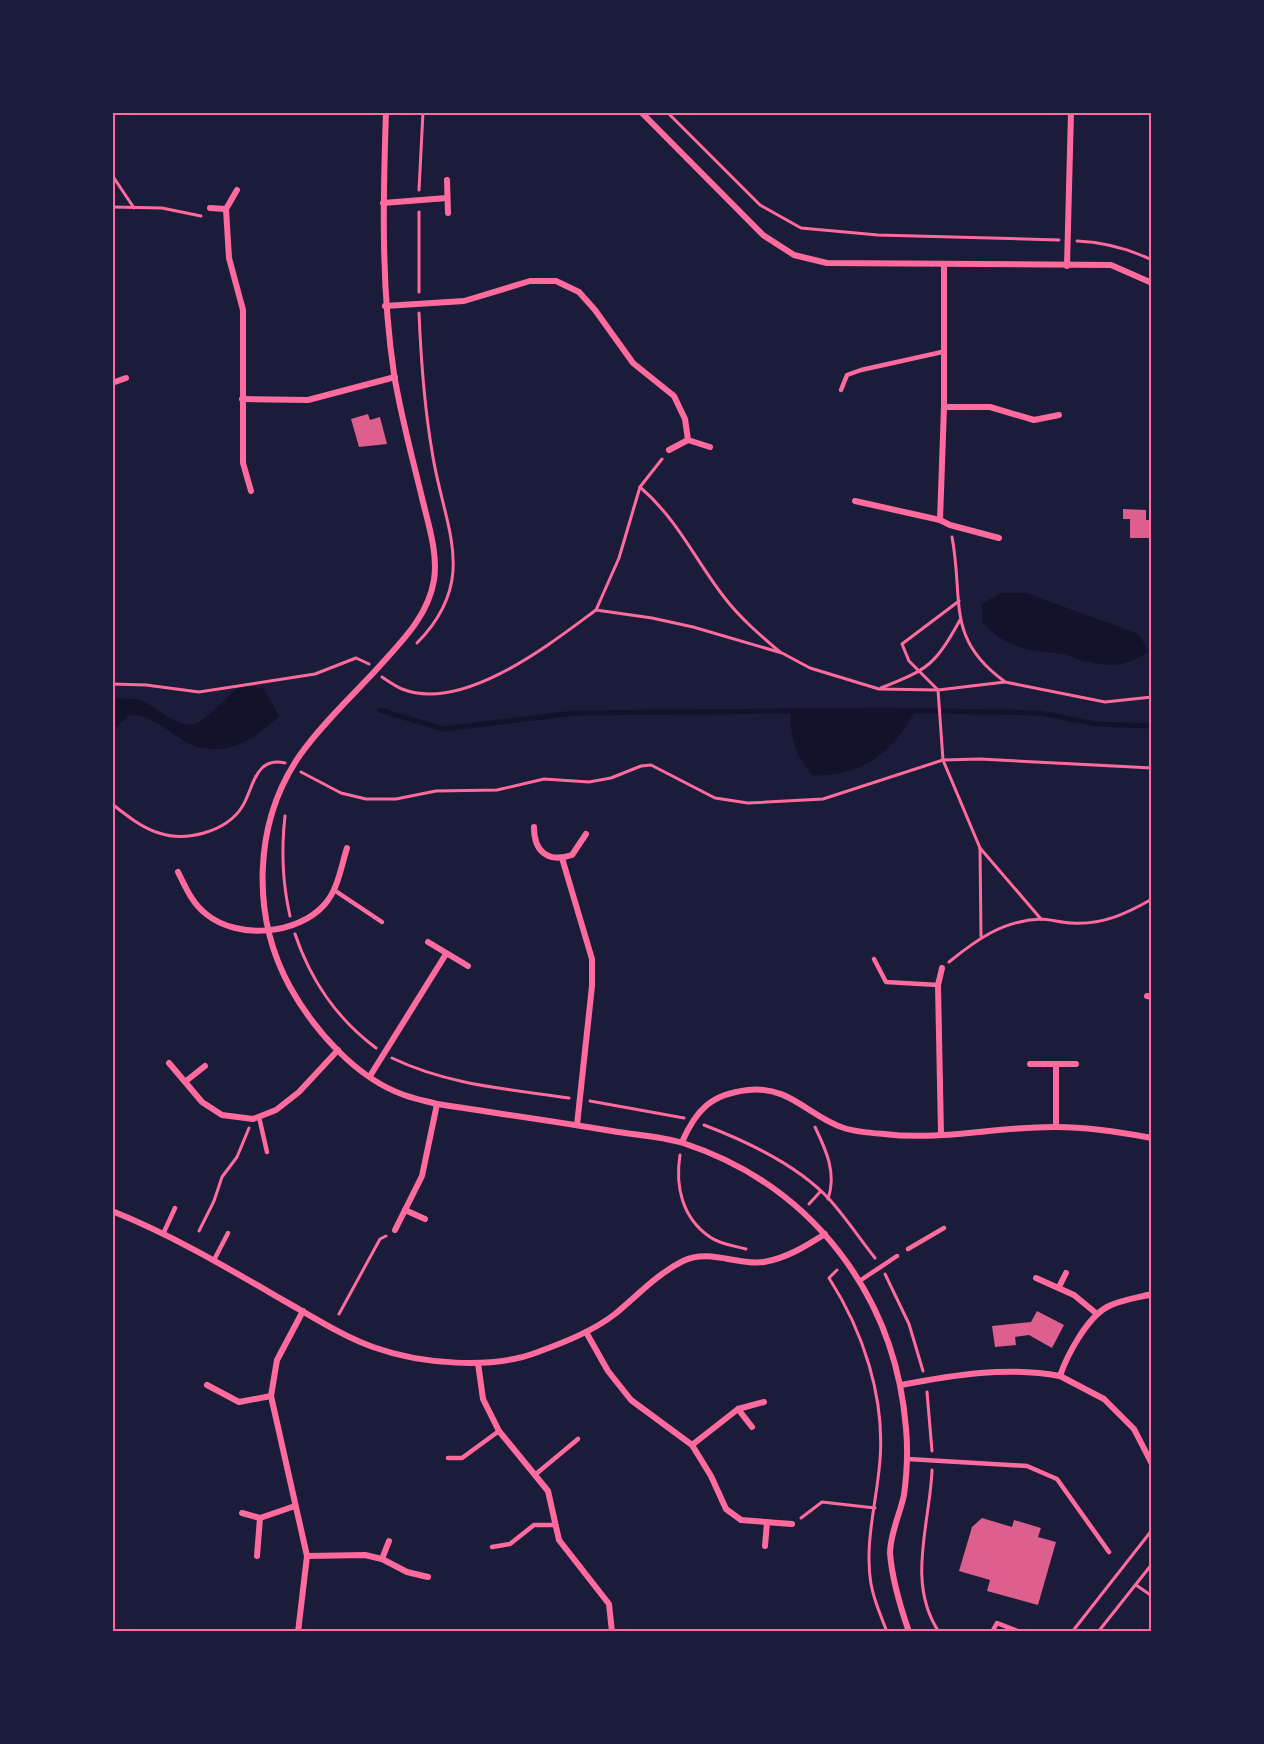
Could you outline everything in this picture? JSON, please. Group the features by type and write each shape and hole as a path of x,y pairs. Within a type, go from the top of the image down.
{"street":[{"path":"386,112 383,202 385,306 395,377 432,540 435,578 431,592 412,632 300,754 270,817 263,848 262,897 269,931 282,971 304,1011 338,1050 370,1076 402,1094 437,1104 682,1143 744,1168 802,1212 825,1234 848,1261 876,1307 901,1385 908,1459 903,1496 890,1550 896,1595 909,1632"},
{"path":"641,112 762,236 794,255 827,263 1111,265 1152,283"},
{"path":"1067,266 1071,112"},
{"path":"447,180 448,213"},
{"path":"237,190 226,209 229,258 243,310 243,463 251,491"},
{"path":"383,202 447,198"},
{"path":"210,208 226,209"},
{"path":"940,519 944,407 942,352 944,265"},
{"path":"385,306 464,301 530,281 555,281 579,292 595,310 633,363 674,396 685,420 688,440"},
{"path":"242,399 308,400 395,377"},
{"path":"112,383 126,378"},
{"path":"944,407 990,407 1034,420 1059,414"},
{"path":"669,450 688,440 710,447"},
{"path":"855,501 940,519 950,525 999,538"},
{"path":"534,827 534,840 542,853 551,858 572,855 586,834"},
{"path":"178,872 191,900 207,916 233,926 269,931 293,927 324,904 334,890 348,848"},
{"path":"562,858 592,959 592,986 582,1100 577,1125"},
{"path":"428,942 468,966"},
{"path":"370,1076 446,954"},
{"path":"941,1134 938,985 942,968"},
{"path":"169,1063 202,1102 222,1115 256,1118 276,1110 299,1092 338,1050"},
{"path":"1030,1064 1076,1064"},
{"path":"1056,1064 1056,1126"},
{"path":"186,1081 205,1066"},
{"path":"682,1143 691,1120 699,1109 719,1097 749,1090 784,1094 843,1128 886,1135 941,1134 1056,1126 1112,1130 1152,1138"},
{"path":"395,1230 422,1176 437,1104"},
{"path":"112,1210 164,1232 303,1311 373,1347 431,1361 478,1363 535,1353 586,1332 614,1315 663,1272 687,1260 715,1256 762,1262 798,1252 825,1234"},
{"path":"405,1210 425,1219"},
{"path":"1059,1287 1066,1273"},
{"path":"1036,1278 1059,1287 1097,1314"},
{"path":"1059,1376 1070,1353 1097,1314 1107,1307 1152,1294"},
{"path":"298,1632 308,1556 271,1396 277,1360 303,1311"},
{"path":"586,1332 608,1371 631,1400 692,1445 711,1476 726,1509 741,1520 792,1524"},
{"path":"478,1363 483,1399 499,1431 548,1491 559,1540 609,1604 612,1632"},
{"path":"901,1385 969,1373 1036,1371 1059,1376 1104,1400 1134,1430 1152,1464"},
{"path":"207,1385 239,1402 271,1396"},
{"path":"692,1445 738,1408 764,1402"},
{"path":"738,1408 752,1427"},
{"path":"242,1513 260,1518 295,1506"},
{"path":"257,1556 260,1518"},
{"path":"765,1546 767,1522"},
{"path":"382,1559 389,1541"},
{"path":"308,1556 365,1556 382,1559 407,1572 428,1577"}],"lane":[{"path":"841,390 847,375 942,352"},
{"path":"334,890 382,922"},
{"path":"874,959 886,982 938,985"},
{"path":"256,1118 267,1152"},
{"path":"164,1232 175,1208"},
{"path":"908,1249 944,1228"},
{"path":"214,1260 228,1233"},
{"path":"861,1280 897,1256"},
{"path":"448,1458 462,1458 499,1431"},
{"path":"536,1474 578,1439"},
{"path":"908,1459 1027,1466 1057,1479 1109,1552"},
{"path":"492,1546 510,1544 534,1526 556,1525"},
{"path":"992,1632 997,1623 1020,1632"}],"path":[{"path":"667,112 760,205 801,228 878,235 1093,242 1135,252 1152,260"},
{"path":"112,175 134,208"},
{"path":"112,207 162,208 205,217 210,208"},
{"path":"112,684 146,685 199,692 315,674 356,658 363,659 401,689 423,693 443,693 470,686 549,644 596,610 619,558 640,487 669,450"},
{"path":"640,487 661,505 724,597 748,625 782,653 810,668 879,689 938,690 1005,682 1105,702 1152,697"},
{"path":"950,525 959,571 960,620 973,653 1005,682"},
{"path":"959,601 902,644 909,661 921,670 938,690 943,760 980,848 1041,919"},
{"path":"596,610 683,625 782,653"},
{"path":"879,689 921,670 942,654 960,620"},
{"path":"112,804 124,814 159,833 196,835 223,825 241,809 264,766 274,761 293,767 341,793 366,799 396,799 436,791 497,790 544,779 589,782 611,778 641,766 651,765 715,798 748,802 823,799 943,760 980,759 1152,768"},
{"path":"298,781 302,773"},
{"path":"285,813 281,849 283,886 293,927 305,964 327,1000 351,1030 385,1054 423,1073 461,1083 582,1100 691,1120 745,1140 786,1166 828,1199 882,1267 909,1324 926,1380 932,1459 931,1491 920,1572 926,1606 939,1632"},
{"path":"980,848 981,936"},
{"path":"942,968 981,936 1008,926 1041,919 1092,923 1114,918 1152,900"},
{"path":"804,1105 826,1150 833,1184 828,1199"},
{"path":"199,1231 214,1201 222,1177 237,1157 256,1118"},
{"path":"682,1143 676,1177 684,1208 710,1238 749,1250"},
{"path":"802,1212 820,1192"},
{"path":"339,1314 380,1239 395,1230"},
{"path":"848,1261 828,1278 850,1318 876,1387 881,1459 869,1554 871,1582 887,1632"},
{"path":"792,1524 822,1502 875,1508"},
{"path":"1072,1632 1152,1530"},
{"path":"1098,1632 1152,1564"},
{"path":"1136,1585 1152,1596"}],"shaded area":[{"path":"1000,593 1026,593 1138,634 1149,651 1126,663 1111,665 1011,644 983,623 982,604"},
{"path":"242,686 263,688 279,716 252,738 230,747 207,749 195,746 156,722 139,716 129,715 113,730 112,699 140,700 174,720 188,725 205,718"},
{"path":"790,711 915,711 897,739 873,760 845,772 812,775 797,753 791,730"}],"building":[{"path":"368,414 370,420 380,417 387,444 359,447 351,419"},
{"path":"1123,509 1146,510 1146,520 1152,520 1152,538 1130,538 1130,519 1123,519"},
{"path":"1037,1311 1064,1325 1052,1348 1029,1335 1015,1337 1016,1345 995,1347 992,1326 1031,1322"},
{"path":"982,1518 1012,1527 1014,1520 1041,1528 1038,1537 1056,1542 1038,1605 987,1591 990,1580 959,1571 972,1527"}],"waterway":[{"path":"380,710 443,729 575,713 882,710 1040,713 1096,724 1152,726"}]}
